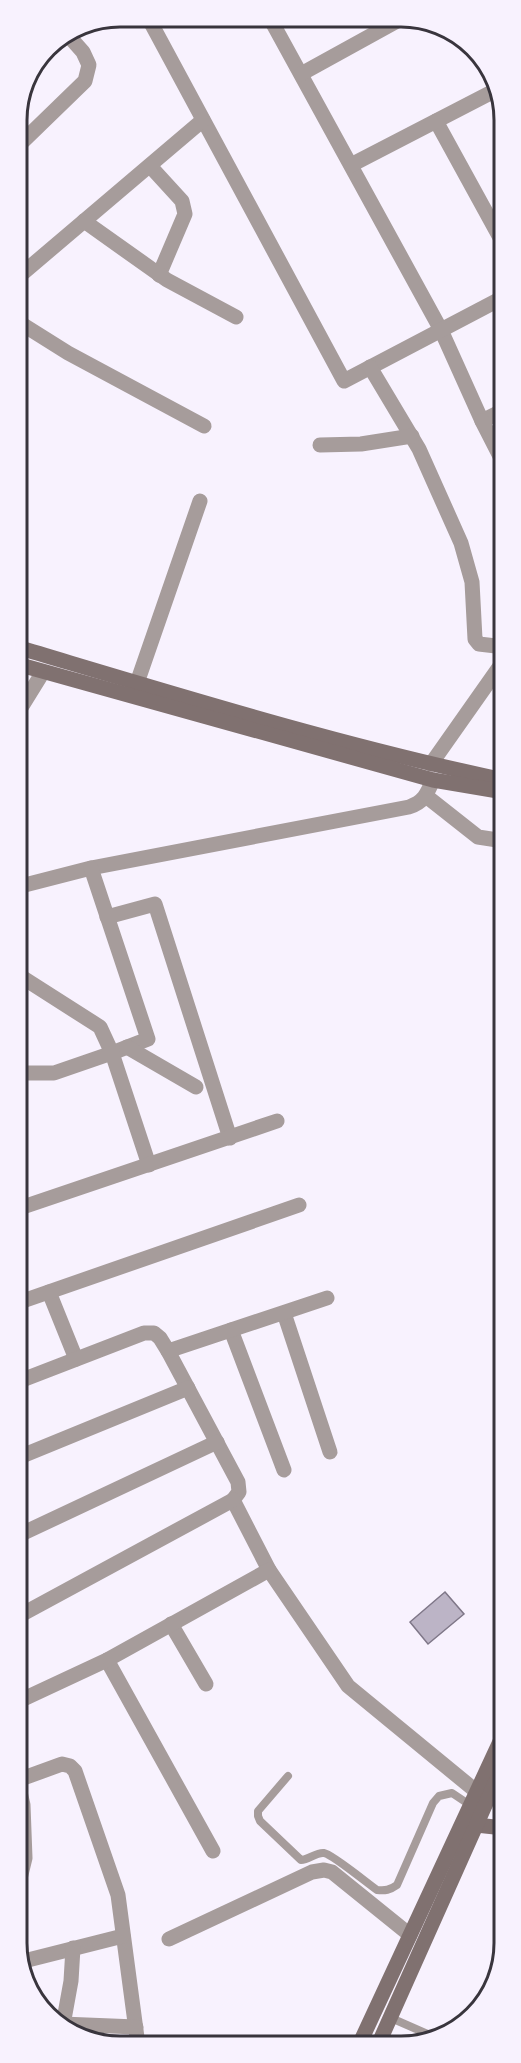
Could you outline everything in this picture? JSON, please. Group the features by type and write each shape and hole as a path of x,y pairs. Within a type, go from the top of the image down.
{"main road":[{"path":"27,650 233,711 431,764 494,778"},
{"path":"27,667 434,780 494,790"},
{"path":"363,2036 494,1755"},
{"path":"382,2036 494,1785"},
{"path":"476,1825 494,1827"}],"street":[{"path":"153,27 344,381 494,302"},
{"path":"275,27 441,330 494,444"},
{"path":"301,74 386,27"},
{"path":"27,137 85,81 89,65 83,52 73,41"},
{"path":"351,165 490,93"},
{"path":"27,269 203,120"},
{"path":"436,121 494,227"},
{"path":"150,166 182,201 185,214 159,275"},
{"path":"84,221 159,275 236,317"},
{"path":"27,327 68,353 204,426"},
{"path":"370,367 412,436 461,543 474,597 475,639 479,644 494,646"},
{"path":"482,421 494,415"},
{"path":"320,445 361,444 412,436"},
{"path":"137,682 200,501"},
{"path":"27,690 43,672"},
{"path":"431,764 494,673"},
{"path":"27,884 91,868 410,807 421,803 434,780"},
{"path":"426,796 478,837 494,839"},
{"path":"27,1074 54,1073 148,1039 91,868"},
{"path":"107,916 155,904 230,1138"},
{"path":"27,980 100,1027 120,1050 196,1087"},
{"path":"120,1050 149,1165"},
{"path":"27,1206 277,1121"},
{"path":"27,1300 299,1205"},
{"path":"50,1292 76,1359"},
{"path":"168,1351 327,1298"},
{"path":"284,1313 330,1452"},
{"path":"231,1330 284,1470"},
{"path":"27,1378 144,1333 154,1333 168,1351 217,1442 238,1482 239,1492 233,1500 27,1612"},
{"path":"27,1454 188,1388"},
{"path":"27,1531 217,1442"},
{"path":"233,1500 269,1570 348,1686 474,1799"},
{"path":"27,1697 107,1660 269,1570"},
{"path":"171,1624 206,1684"},
{"path":"107,1660 213,1851"},
{"path":"27,1777 62,1764 70,1766 75,1771 118,1895 137,2036"},
{"path":"169,1939 312,1872 324,1870 332,1872 410,1935"},
{"path":"29,1960 123,1936"},
{"path":"64,2017 71,1981 73,1948"},
{"path":"77,2025 136,2027"}],"lane":[{"path":"288,1776 258,1811 261,1821 301,1860 317,1854 328,1855 377,1890 384,1891 392,1889 397,1884 433,1803 439,1796 452,1793 474,1799"},
{"path":"391,2018 425,2033"}],"building":[{"path":"445,1592 464,1614 428,1644 410,1622"}]}
